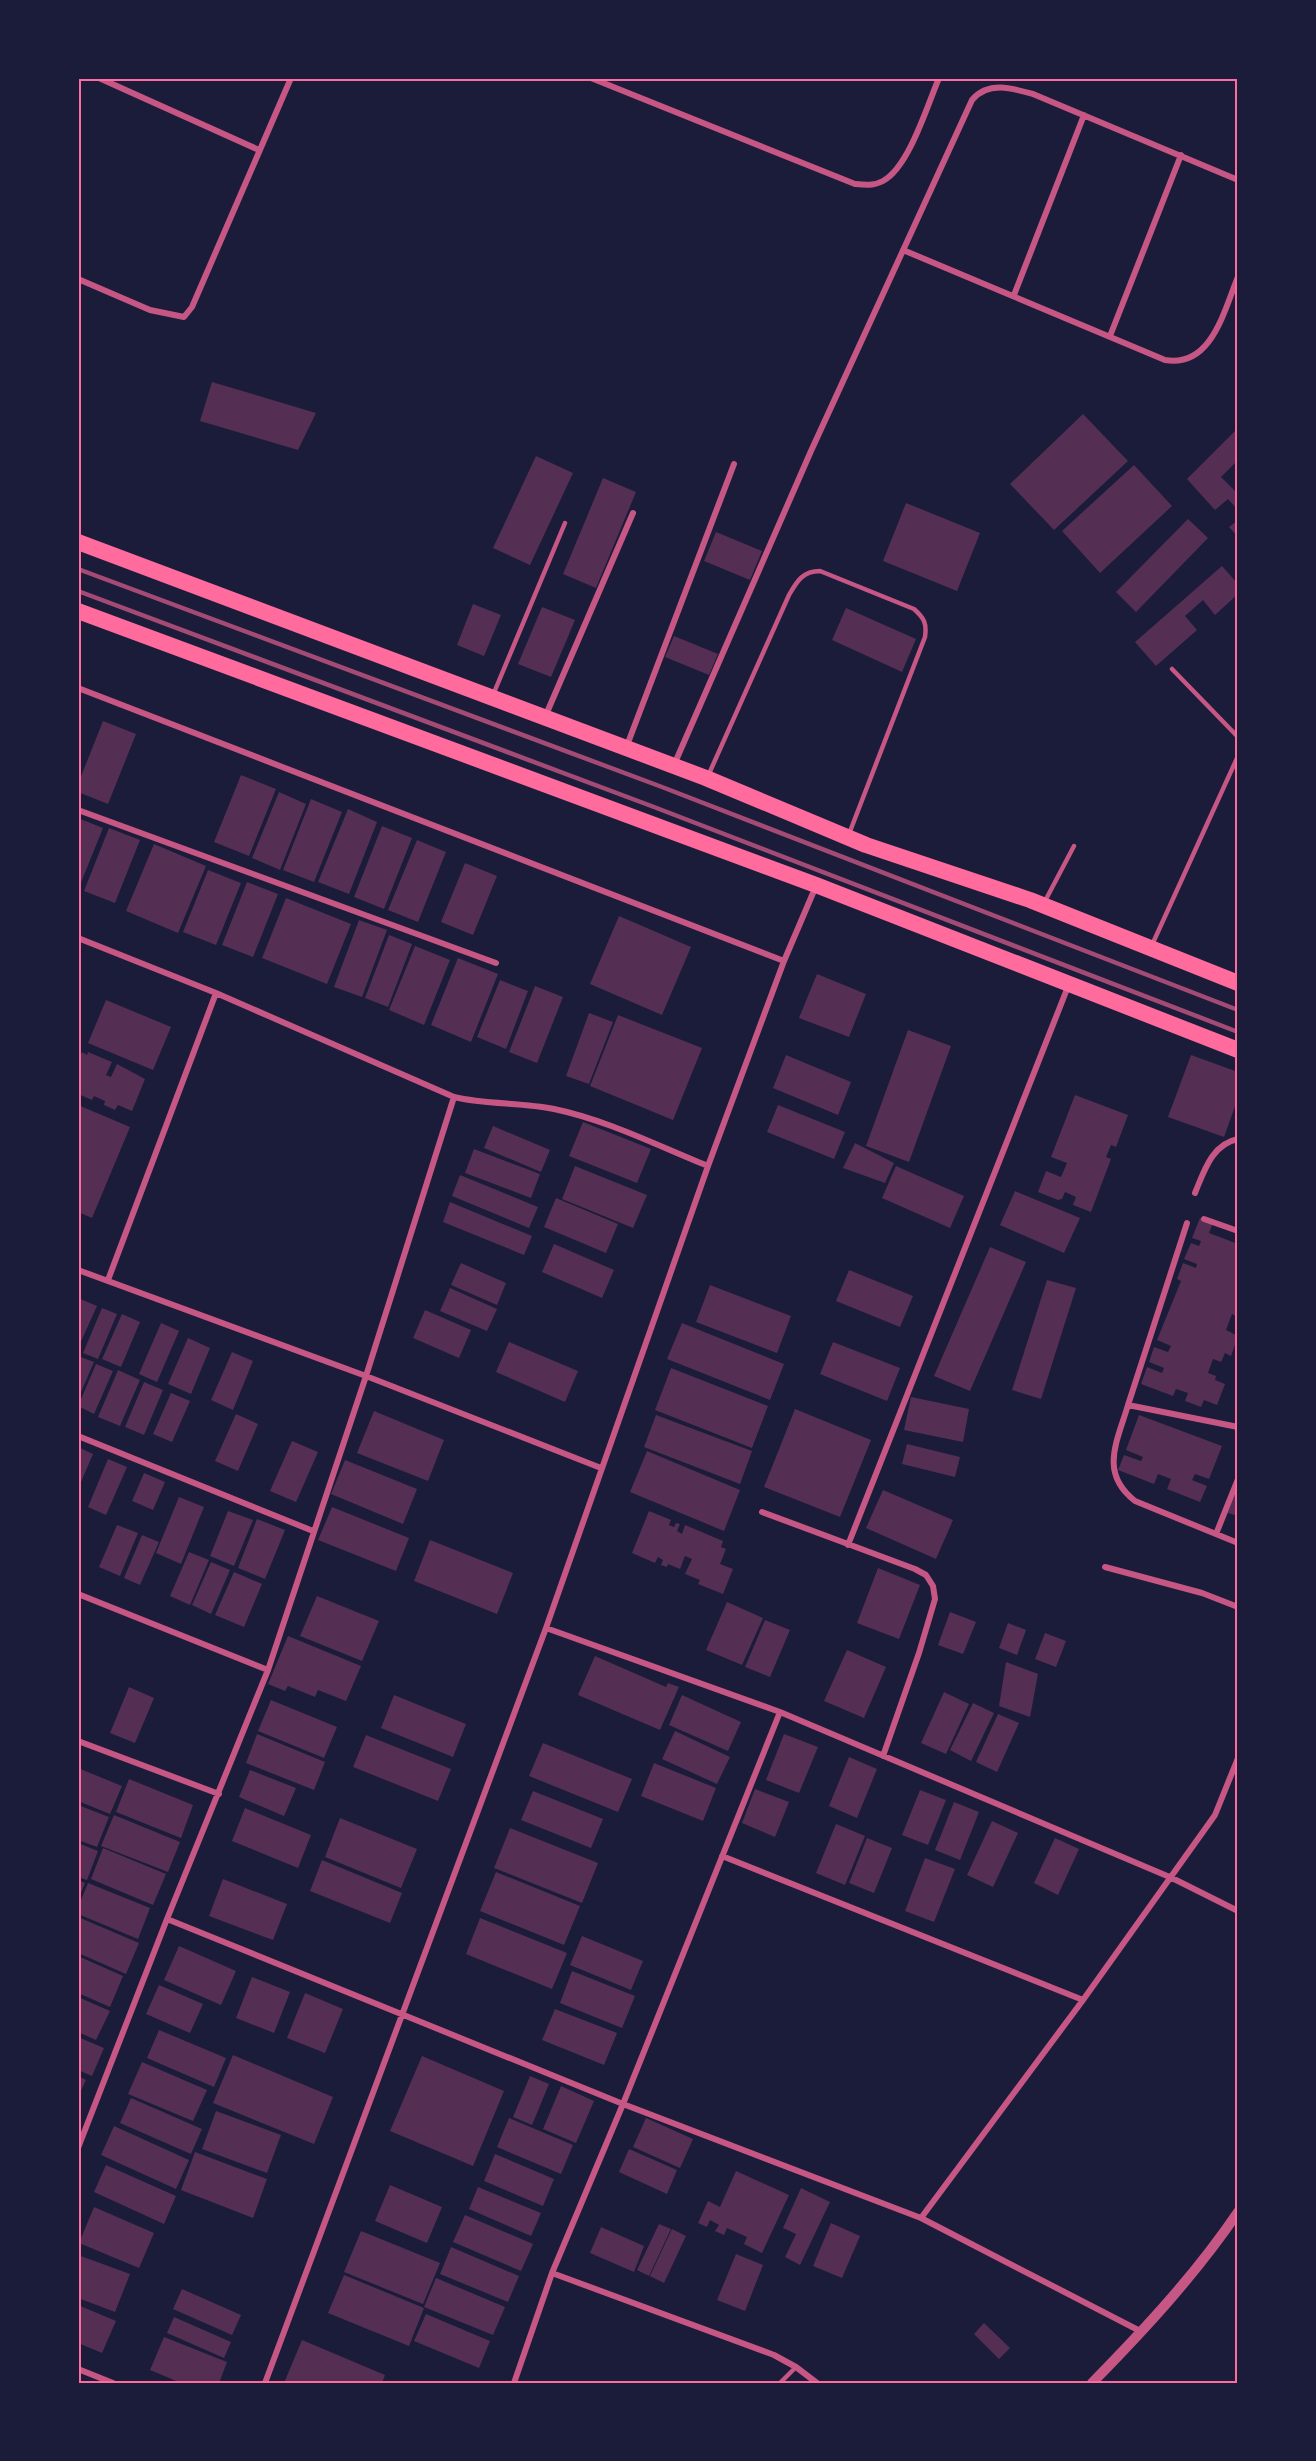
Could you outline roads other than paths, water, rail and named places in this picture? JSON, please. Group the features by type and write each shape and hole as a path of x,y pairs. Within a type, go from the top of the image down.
{"highway":[{"path":"78,542 706,778 848,837 1042,905 1238,983"},
{"path":"78,611 816,885 1238,1050"}],"street":[{"path":"99,78 259,150"},
{"path":"78,279 150,309 184,317 192,307 291,78"},
{"path":"591,78 855,184 871,185 894,173 904,160 939,78"},
{"path":"674,766 811,452 972,100 979,92 988,88 1013,88 1033,94 1238,180"},
{"path":"1014,295 1084,115"},
{"path":"1110,336 1181,155"},
{"path":"903,250 1165,360 1177,362 1190,357 1214,337 1238,277"},
{"path":"626,748 734,464"},
{"path":"545,718 633,513"},
{"path":"78,688 784,961"},
{"path":"78,810 496,963"},
{"path":"265,2383 546,1628 708,1166 784,961 816,885"},
{"path":"78,938 216,993 454,1097 476,1102 550,1108 574,1113 708,1166"},
{"path":"848,1545 1069,984"},
{"path":"108,1281 216,993"},
{"path":"78,2148 167,1919 268,1670 366,1376 454,1097"},
{"path":"1195,1193 1209,1159 1223,1144 1238,1139"},
{"path":"1204,1219 1238,1231"},
{"path":"1187,1222 1128,1405 1116,1449 1113,1471 1116,1481 1124,1492 1135,1501 1238,1543"},
{"path":"78,1270 366,1376 601,1468"},
{"path":"1128,1405 1238,1427"},
{"path":"78,1436 314,1531"},
{"path":"1216,1534 1238,1479"},
{"path":"762,1512 926,1575 933,1586 935,1599 883,1756"},
{"path":"1105,1567 1202,1593 1238,1607"},
{"path":"78,1594 268,1670"},
{"path":"546,1628 780,1712 1172,1878 1238,1911"},
{"path":"514,2383 552,2272 623,2104 780,1712"},
{"path":"78,1741 219,1794"},
{"path":"921,2218 1172,1878 1215,1815 1238,1758"},
{"path":"722,1856 1083,2000"},
{"path":"167,1919 623,2104 921,2218 1142,2332"},
{"path":"1092,2383 1142,2332 1238,2212"},
{"path":"552,2272 774,2355 796,2367 817,2383"},
{"path":"78,2370 113,2383"}],"lane":[{"path":"492,698 565,523"},
{"path":"706,778 797,581 810,571 820,571 914,609 927,626 925,637 848,837"},
{"path":"1172,669 1238,737"},
{"path":"1151,948 1238,756"},
{"path":"1042,905 1074,846"},
{"path":"780,2383 796,2367"}],"railway":[{"path":"78,569 662,787 1238,1010"},
{"path":"78,591 654,807 1238,1032"}]}
